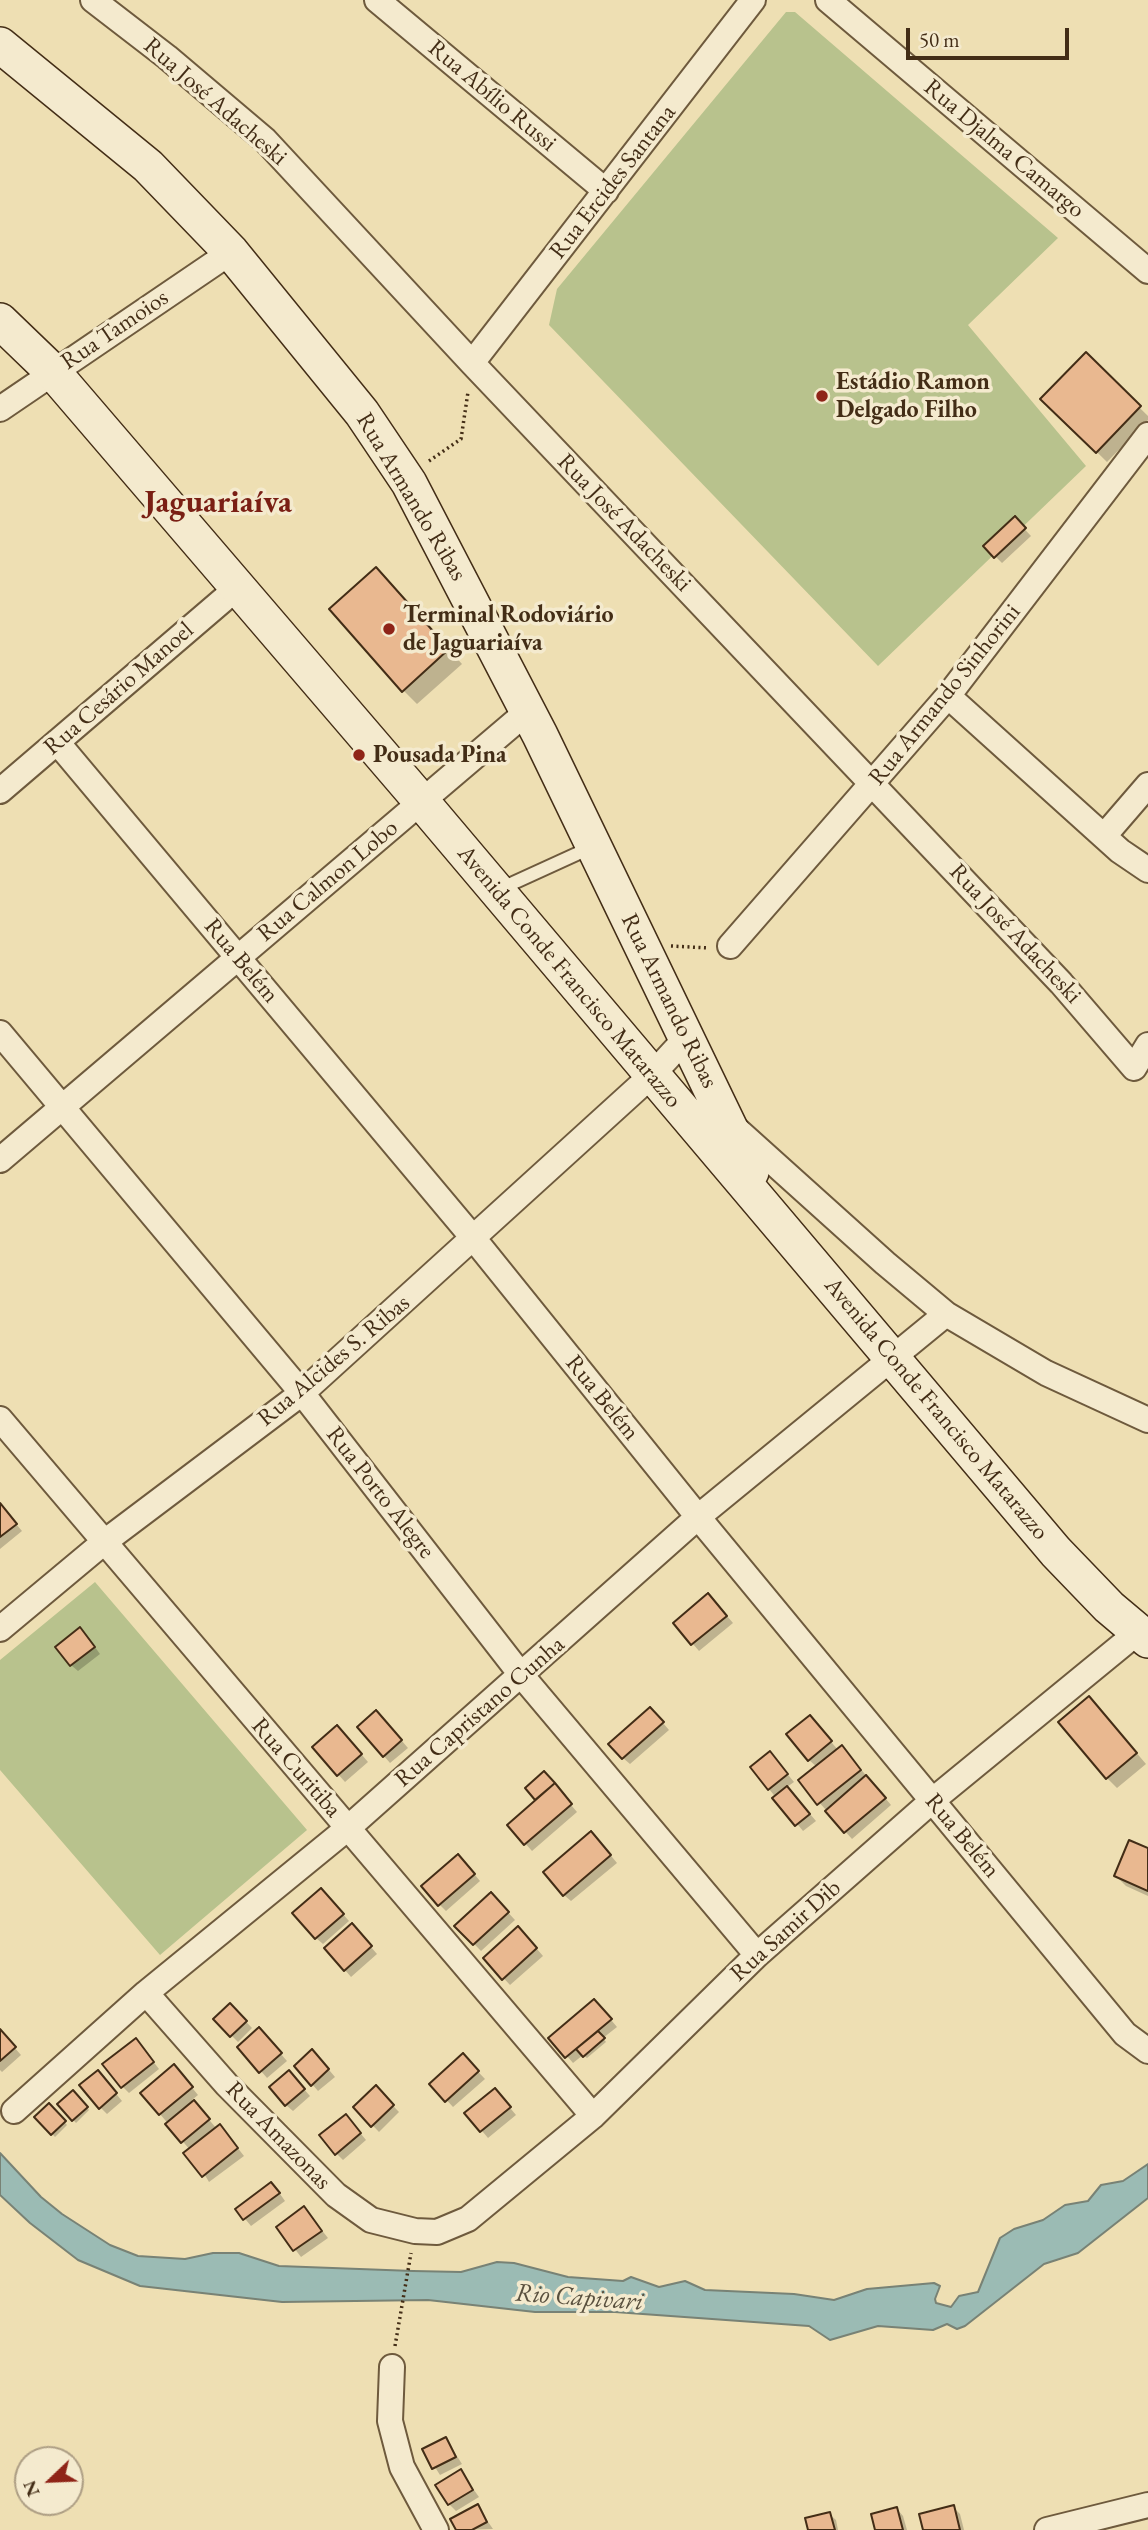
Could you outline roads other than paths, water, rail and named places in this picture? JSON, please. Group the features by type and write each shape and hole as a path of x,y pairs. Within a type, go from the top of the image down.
{"street":[{"name":"Rua José Adacheski","path":"93,0 167,57 265,140 472,363 1087,1011 1135,1068 1148,1045"},
{"name":"Rua Abílio Russi","path":"377,0 606,191"},
{"name":"Rua Ercides Santana","path":"472,363 752,0"},
{"name":"Rua Djalma Camargo","path":"828,0 1148,271"},
{"name":"Rua Armando Ribas","path":"0,45 148,166 231,252 346,393 408,483 528,711 774,1217"},
{"name":"Rua Tamoios","path":"0,409 231,252"},
{"name":"Avenida Conde Francisco Matarazzo","path":"0,321 53,372 421,801 1056,1552 1143,1636"},
{"name":"Rua Armando Sinhorini","path":"730,946 874,785 948,696 1148,435"},
{"name":"Rua Cesário Manoel","path":"0,791 237,587"},
{"path":"948,696 1104,836 1148,870"},
{"name":"Rua Calmon Lobo","path":"0,1160 528,711"},
{"name":"Rua Belém","path":"57,742 474,1239 698,1517 1125,2034 1148,2051"},
{"path":"1104,836 1148,785"},
{"name":"Rua Porto Alegre","path":"0,1033 302,1393 522,1676 757,1955"},
{"name":"Rua Alcides S. Ribas","path":"0,1629 103,1543 302,1393 652,1075 687,1037"},
{"name":"Rua Armando Ribas","path":"726,1120 946,1314 1046,1373 1148,1420"},
{"name":"Rua Capristano Cunha","path":"14,2110 146,1993 348,1828 698,1517 891,1356 946,1314"},
{"name":"Rua Curitiba","path":"0,1419 593,2116"},
{"name":"Rua Samir Dib","path":"438,2232 468,2219 593,2116 757,1955 933,1800 1143,1636"},
{"name":"Rua Amazonas","path":"146,1993 227,2085 336,2195 371,2220 415,2231 438,2232"},
{"path":"392,2367 390,2421 399,2455 436,2530"},
{"path":"1047,2530 1148,2505"}],"lane":[{"path":"496,890 594,846"}],"water":[{"name":"Rio Capivari","path":"0,2153 41,2197 62,2214 110,2245 138,2256 185,2259 213,2253 239,2253 279,2266 461,2272 497,2262 514,2263 568,2277 623,2281 631,2277 659,2287 685,2281 705,2290 794,2294 834,2300 867,2289 934,2283 940,2286 936,2303 951,2307 959,2296 978,2292 1000,2238 1014,2229 1043,2220 1065,2205 1088,2201 1101,2185 1123,2181 1148,2164 1148,2198 1078,2253 1044,2264 965,2326 957,2329 947,2324 933,2330 878,2326 830,2340 809,2326 615,2312 535,2312 428,2300 282,2302 140,2286 78,2260 30,2223 0,2195"}],"place":[{"name":"Estádio Ramon Delgado Filho","path":"822,396"},
{"name":"Terminal Rodoviário de Jaguariaíva","path":"389,629"},
{"name":"Pousada Pina","path":"359,755"}],"district":[{"name":"Jaguariaíva","path":"218,503"}]}
